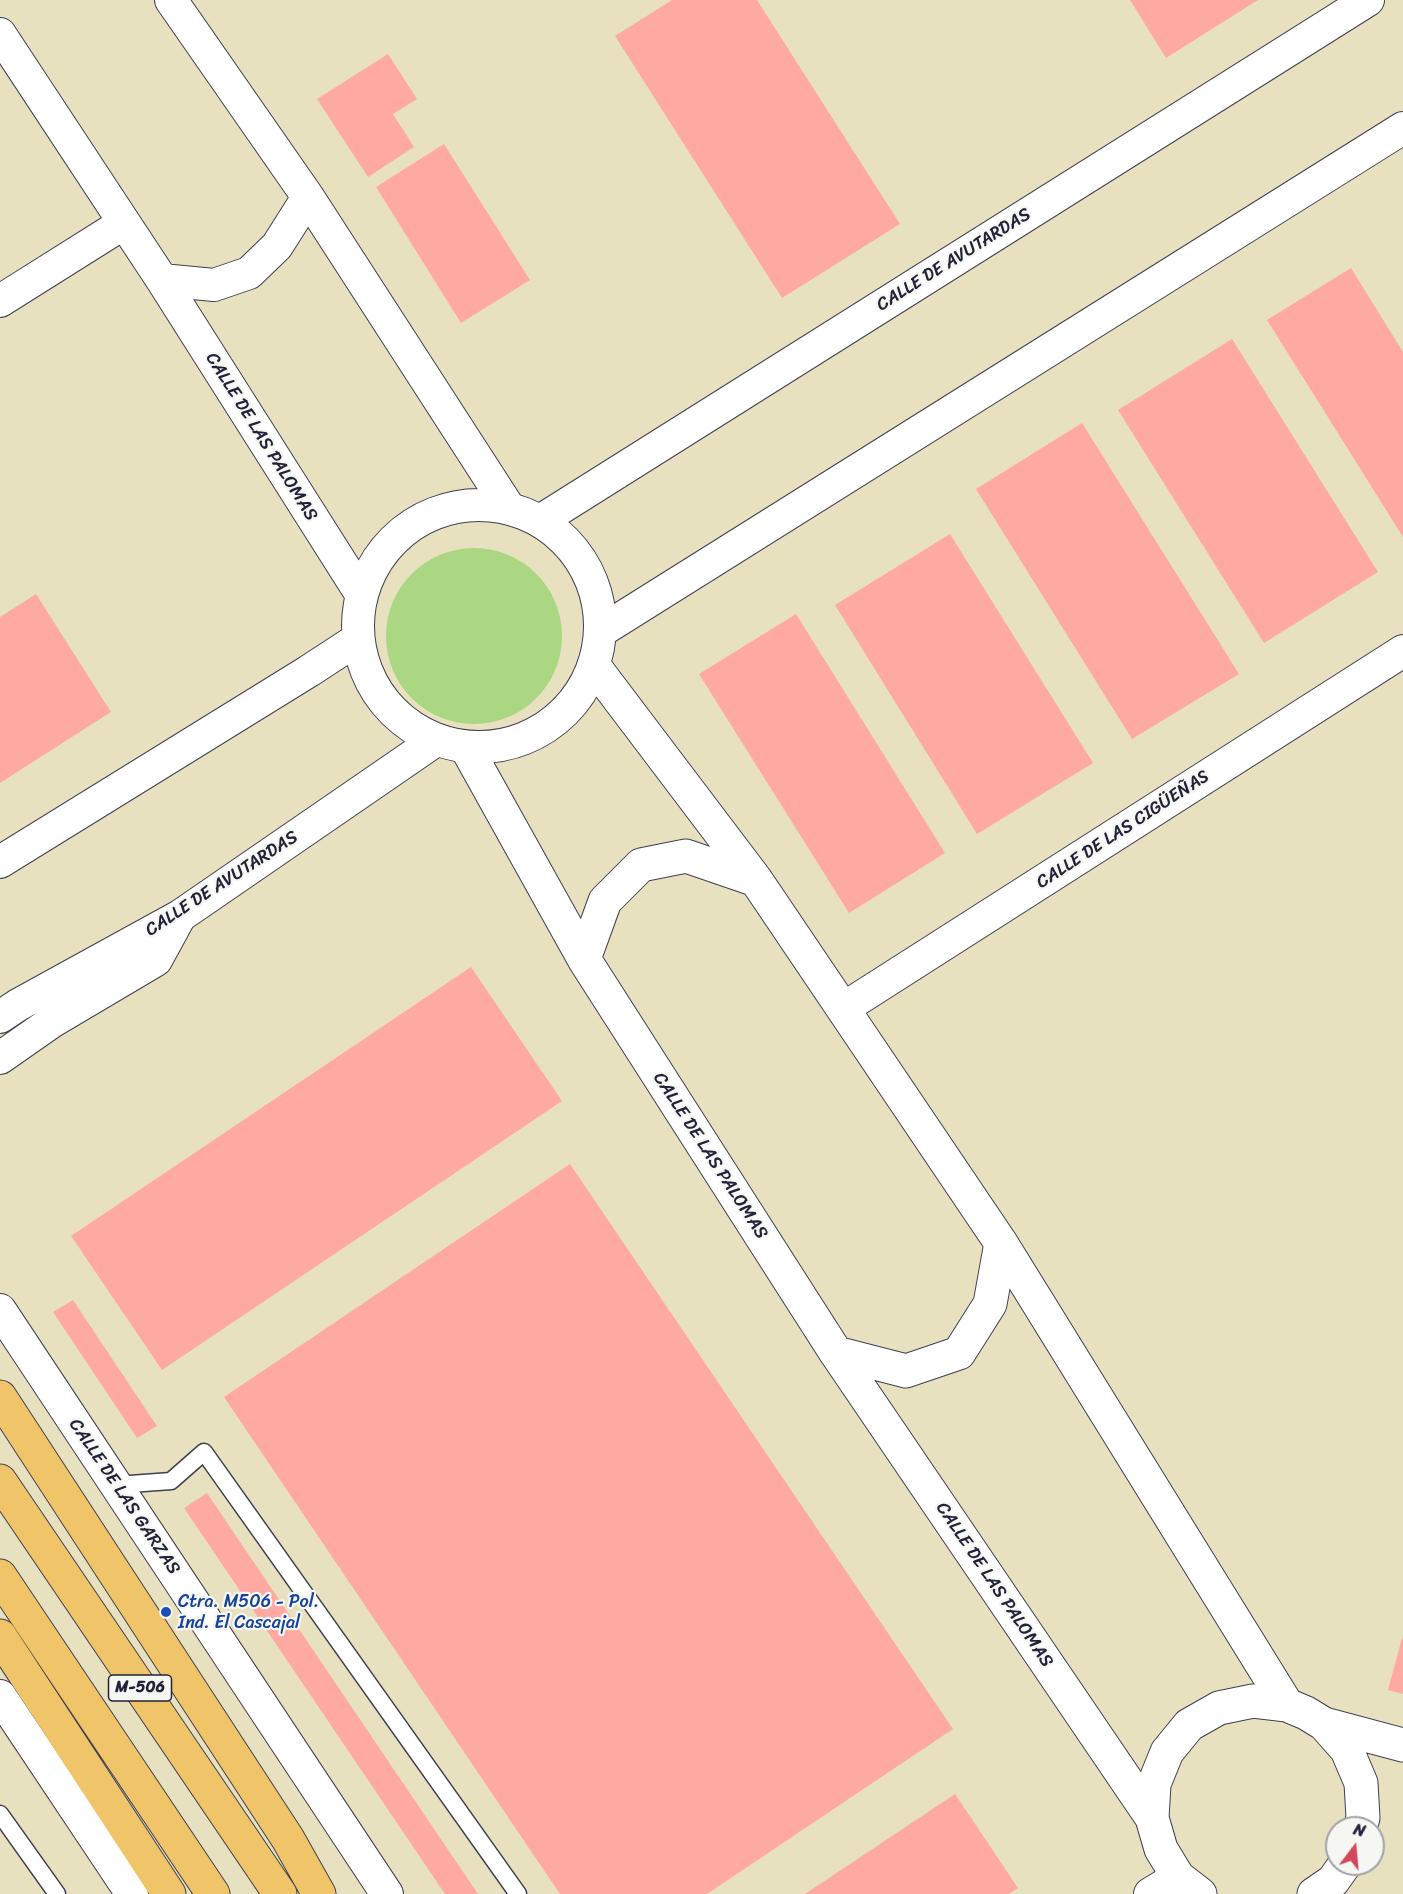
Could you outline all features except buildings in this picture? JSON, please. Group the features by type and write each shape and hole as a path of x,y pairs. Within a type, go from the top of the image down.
{"highway":[{"path":"0,1397 288,1839 319,1894"},
{"name":"M-506","path":"0,1481 280,1894"},
{"name":"M-506","path":"0,1576 213,1894"},
{"path":"0,1636 170,1894"}],"street":[{"name":"CALLE DE AVUTARDAS","path":"540,521 1368,0"},
{"path":"179,3 308,197 509,508"},
{"name":"CALLE DE LAS PALOMAS","path":"0,34 162,280 361,594"},
{"path":"601,632 1403,129"},
{"path":"162,280 214,285 249,273 277,246 308,197"},
{"path":"0,301 124,223"},
{"path":"471,505 509,508 540,521 566,542 586,568 598,599 601,632 594,666 575,701 544,729 506,744 451,743 407,724 383,700 366,671 358,639 357,617 361,594 377,560 402,532 435,513 471,505"},
{"path":"0,862 358,639"},
{"name":"CALLE DE LAS CIGÜEÑAS","path":"844,1008 1403,651"},
{"path":"594,666 756,880 1001,1243 1287,1705"},
{"name":"CALLE DE AVUTARDAS","path":"0,1017 180,916 451,743"},
{"name":"CALLE DE LAS PALOMAS","path":"451,743 584,959 836,1353 1152,1818"},
{"path":"584,959 605,901 641,865 686,856 756,880"},
{"path":"0,1058 53,1021 156,960 180,916"},
{"path":"836,1353 906,1371 959,1353 990,1304 1001,1243"},
{"name":"CALLE DE LAS GARZAS","path":"0,1310 387,1894"},
{"path":"0,1696 132,1894"},
{"path":"1149,1894 1189,1885 1161,1849 1152,1818 1154,1784 1167,1752 1189,1725 1219,1708 1253,1701 1287,1705 1324,1724 1403,1745"},
{"path":"1324,1724 1347,1750 1361,1783 1363,1816"},
{"path":"1314,1894 1337,1876"}],"lane":[{"path":"116,1485 171,1480 204,1452 518,1894"},
{"path":"0,1814 57,1894"}],"green space":[{"path":"474,548 508,555 523,563 536,574 547,587 555,602 562,636 555,670 547,685 536,698 523,709 508,717 474,724 440,717 425,709 412,698 401,685 393,670 386,636 393,602 401,587 412,574 425,563 440,555"}],"place":[{"name":"Ctra. M506 - Pol. Ind. El Cascajal","path":"166,1612"}]}
